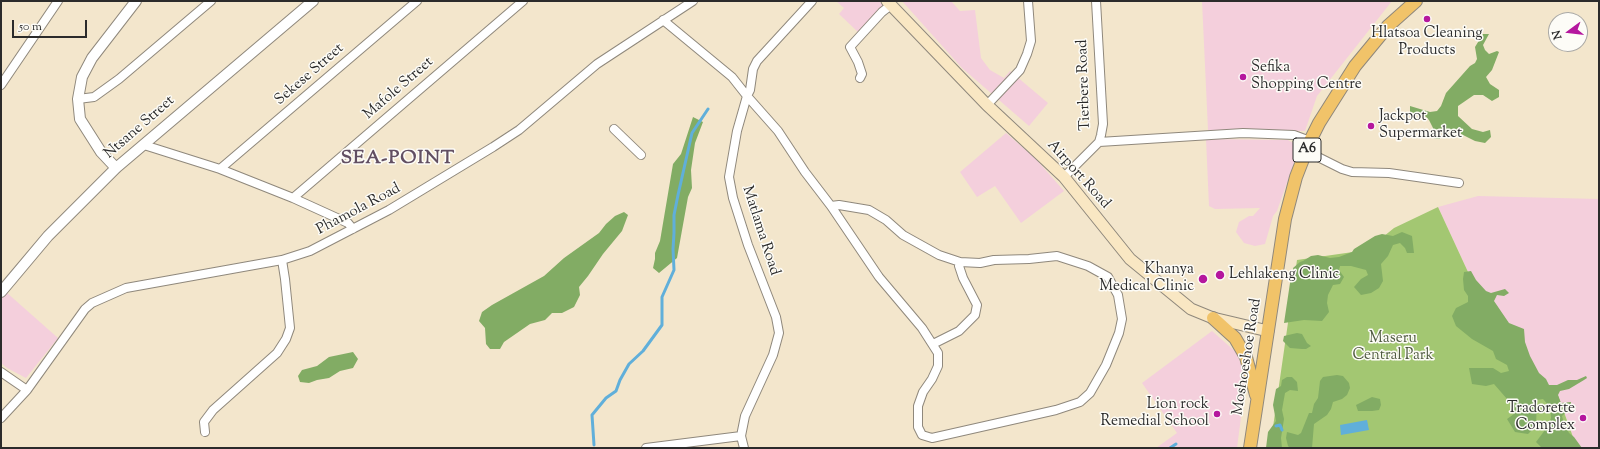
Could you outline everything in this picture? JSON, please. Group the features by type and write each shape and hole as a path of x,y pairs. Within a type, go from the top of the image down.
{"main road":[{"name":"Moshoeshoe Road","path":"1250,448 1285,219 1296,177 1319,123 1356,66 1388,26 1416,1"},
{"name":"Airport Road","path":"889,3 987,105 1064,177 1130,259 1191,309 1213,318 1268,332"},
{"path":"1213,318 1235,338 1246,357 1258,400"}],"street":[{"path":"1,85 58,1"},
{"path":"116,168 101,152 80,119 78,99 82,77 92,58 136,1"},
{"path":"78,99 94,97 119,79 211,1"},
{"name":"Ntsane Street","path":"1,292 48,236 116,168 313,1"},
{"name":"Sekese Street","path":"220,170 417,1"},
{"name":"Mafole Street","path":"293,198 523,1"},
{"name":"Phamola Road","path":"1,418 27,390 85,309 92,303 126,288 282,260 310,251 426,189 493,147 519,130 597,64 693,1"},
{"name":"Matlama Road","path":"744,448 741,436 745,416 773,355 779,333 776,317 748,245 733,198 729,177 737,131 750,90 753,69 757,61 812,1"},
{"path":"987,105 1020,70 1027,54 1031,41 1028,1"},
{"name":"Tierbere Road","path":"1064,177 1099,142 1103,124 1096,1"},
{"path":"860,78 862,74 858,62 850,47 889,3"},
{"path":"663,20 732,77 778,131 879,277 922,328 933,344 938,353 938,366 932,379 923,392 918,406 918,427 922,435 932,438 1056,410 1080,402 1090,393 1106,365 1119,333 1122,319 1118,295 1108,277 1088,266 1057,256 1029,259 994,260 980,264 960,262 939,255 903,235 886,220 869,210 839,205 831,206"},
{"path":"614,129 641,155"},
{"path":"1099,142 1243,133 1294,135 1342,169 1352,172 1389,173 1459,183"},
{"path":"144,145 220,170 293,198 348,223 353,229"},
{"path":"205,432 204,422 213,410 276,353 286,339 290,328 282,260"},
{"path":"933,344 959,331 975,315 977,305 963,278 959,266 960,262"},
{"path":"1,372 27,390"},
{"path":"646,448 741,436"}],"shaded area":[{"path":"836,1 879,1 884,6 859,33 839,14 844,8"},
{"path":"902,1 951,1 960,11 975,10 981,58 990,70 1004,78 1010,71 1048,103 1029,126 962,68"},
{"path":"1202,1 1392,1 1317,96 1305,131 1208,130"},
{"path":"1006,133 1035,158 1064,191 1021,223 995,186 977,197 960,172"},
{"path":"1206,139 1288,140 1295,144 1297,154 1277,211 1273,216 1265,244 1255,246 1244,243 1236,232 1239,222 1249,216 1253,216 1260,208 1215,209 1209,206"},
{"path":"1478,196 1599,199 1599,448 1577,448 1556,390 1534,375 1474,285 1438,207"},
{"path":"6,292 58,338 26,378 7,368 1,363 1,298"},
{"path":"1212,331 1237,353 1246,379 1237,448 1156,448 1177,433 1142,383"}],"green space":[{"path":"1483,34 1489,34 1483,45 1485,50 1489,54 1497,51 1499,52 1492,70 1486,77 1490,84 1499,90 1499,97 1492,101 1483,95 1474,95 1458,106 1458,116 1472,129 1483,132 1490,130 1491,137 1485,143 1475,141 1457,132 1443,131 1440,134 1440,139 1433,138 1433,128 1429,120 1424,115 1410,112 1410,106 1430,112 1437,111 1441,106 1446,93 1470,66 1475,63 1477,59 1475,47"},
{"path":"693,117 703,122 695,143 691,170 692,188 688,197 677,258 659,273 653,268 655,253 660,241 673,164 681,154"},
{"name":"Maseru Central Park","path":"1438,207 1474,285 1534,375 1556,390 1577,448 1270,448 1297,260 1367,250 1394,228"},
{"path":"624,212 628,215 622,231 579,287 580,295 574,307 562,313 552,313 545,320 530,324 504,342 500,349 490,349 486,344 485,328 479,321 482,312 544,276 564,258 599,233 615,216"},
{"path":"1402,232 1412,236 1414,253 1407,253 1405,248 1400,243 1393,245 1388,256 1381,264 1383,281 1379,288 1371,293 1361,295 1354,287 1361,279 1368,275 1366,270 1351,266 1340,266 1339,270 1344,277 1340,284 1333,285 1328,295 1327,303 1329,312 1322,321 1304,320 1284,323 1290,283 1295,275 1293,268 1300,262 1311,256 1318,255 1330,258 1339,257 1352,252 1354,249 1375,236 1382,234 1393,236"},
{"path":"1471,271 1476,280 1486,291 1491,293 1505,289 1509,293 1504,296 1497,295 1494,301 1509,323 1524,329 1525,342 1530,356 1539,373 1546,379 1549,385 1557,385 1568,380 1577,380 1586,376 1587,378 1569,389 1560,391 1558,395 1561,403 1571,402 1571,408 1562,416 1569,433 1582,448 1542,448 1536,442 1548,426 1551,418 1550,407 1543,399 1537,400 1536,426 1528,434 1515,432 1507,419 1514,414 1514,407 1494,384 1486,386 1472,384 1469,368 1493,368 1501,373 1509,371 1507,365 1496,359 1493,351 1472,339 1456,326 1452,316 1456,308 1468,302 1468,296 1464,290 1463,279 1464,272"},
{"path":"1297,333 1302,334 1307,343 1311,346 1306,349 1290,348 1283,341 1284,336"},
{"path":"353,352 358,359 353,368 340,371 329,378 309,383 300,382 298,376 302,370 317,366 329,357"},
{"path":"1337,375 1343,376 1349,383 1350,388 1347,395 1342,399 1333,402 1327,415 1314,424 1312,448 1290,448 1286,438 1287,432 1298,435 1301,433 1309,413 1312,413 1314,404 1318,398 1320,381 1323,377"},
{"path":"1287,377 1292,377 1297,382 1298,391 1290,390 1285,393 1282,410 1284,419 1281,438 1282,448 1266,448 1268,432 1276,421 1273,405 1276,389 1281,386 1282,380"},
{"path":"1372,397 1380,399 1381,405 1379,410 1358,411 1356,405"}],"water":[{"path":"1367,420 1369,430 1341,435 1340,425"}],"waterway":[{"path":"594,445 592,415 606,398 616,391 629,364 643,351 662,325 662,297 674,270 674,215 678,195 692,133 708,109"},
{"path":"1276,426 1280,425 1282,430"},
{"path":"1170,448 1176,444"}],"place":[{"name":"Hlatsoa Cleaning Products","path":"1427,19"},
{"name":"Sefika Shopping Centre","path":"1243,77"},
{"name":"Jackpot Supermarket","path":"1371,126"},
{"name":"Lehlakeng Clinic","path":"1220,275"},
{"name":"Khanya Medical Clinic","path":"1203,279"},
{"name":"Lion rock Remedial School","path":"1217,414"},
{"name":"Tradorette Complex","path":"1583,418"}],"district":[{"name":"SEA-POINT","path":"398,160"}]}
